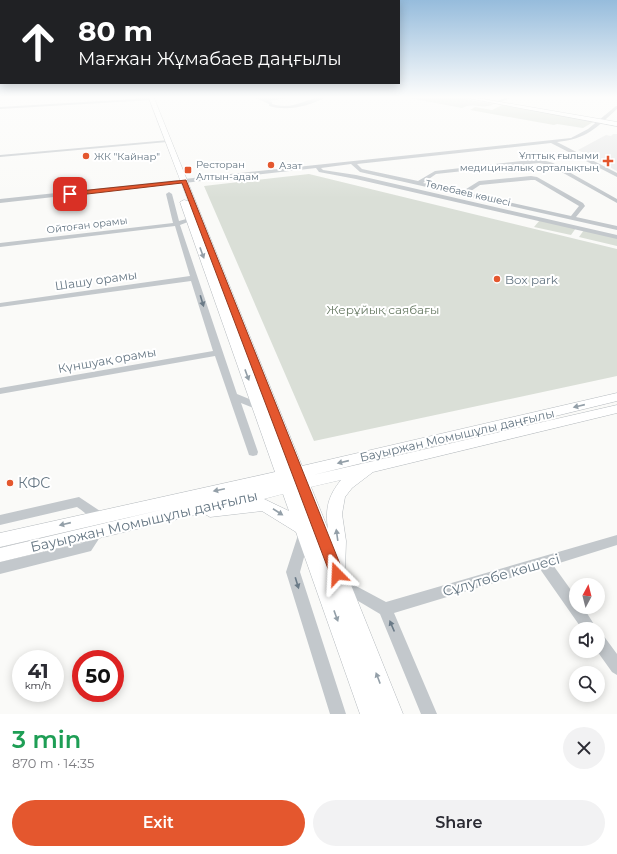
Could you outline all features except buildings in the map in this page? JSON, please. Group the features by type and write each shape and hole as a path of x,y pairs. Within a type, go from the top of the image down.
{"main road":[{"path":"160,131 293,480 304,530 371,714"},
{"path":"180,182 190,220 260,407 339,579 392,714"},
{"name":"Бауыржан Момышұлы даңғылы","path":"0,555 99,524 293,480 617,397"},
{"name":"Бауыржан Момышұлы даңғылы","path":"0,540 185,511 293,480 375,466 617,409"},
{"path":"339,579 338,541 334,514 338,495 347,484 375,466"},
{"path":"185,511 210,511 263,505 271,508 304,530"}],"street":[{"path":"0,201 552,141 581,136 587,131"},
{"path":"0,156 164,141"},
{"path":"552,141 617,175"},
{"path":"419,183 435,173 538,161 551,164 617,201"},
{"path":"353,163 360,170 617,228"},
{"name":"Төлебаев көшесі","path":"317,167 321,171 356,177 617,237"},
{"path":"356,177 356,173 360,170"},
{"path":"464,193 479,183 530,178 537,179 582,206 572,218"},
{"path":"169,194 176,224 195,278 218,353 253,452"},
{"path":"485,207 492,200"},
{"name":"Ойтоған орамы","path":"0,245 176,224 190,220"},
{"name":"Шашу орамы","path":"0,305 195,278"},
{"name":"Күншуақ орамы","path":"0,391 218,353"},
{"path":"233,396 260,407"},
{"path":"0,520 79,502 99,524 86,547 0,568"},
{"path":"304,530 293,572 338,714"},
{"name":"Сұлутөбе көшесі","path":"385,609 617,540"},
{"path":"543,562 585,622"},
{"path":"339,579 385,609 429,714"},
{"path":"605,650 617,667"}],"shaded area":[{"name":"Ұлттық ғылыми медициналық орталықтың","path":"613,134 617,134 617,171 578,150 606,135 611,136"}],"green space":[{"name":"Жерұйық саябағы","path":"309,174 617,249 617,376 314,441 204,186"},
{"path":"540,220 576,228 571,235 534,227"},
{"path":"584,230 617,238 617,246 579,237"}],"place":[{"name":"ЖК \"Кайнар\"","path":"86,156"},
{"name":"Ұлттық ғылыми медициналық орталықтың","path":"608,161"},
{"name":"Азат","path":"271,165"},
{"name":"Ресторан Алтын-адам","path":"188,170"},
{"name":"Box park","path":"497,279"},
{"name":"КФС","path":"10,483"}],"route":[{"path":"70,194 184,181 337,574"}]}
